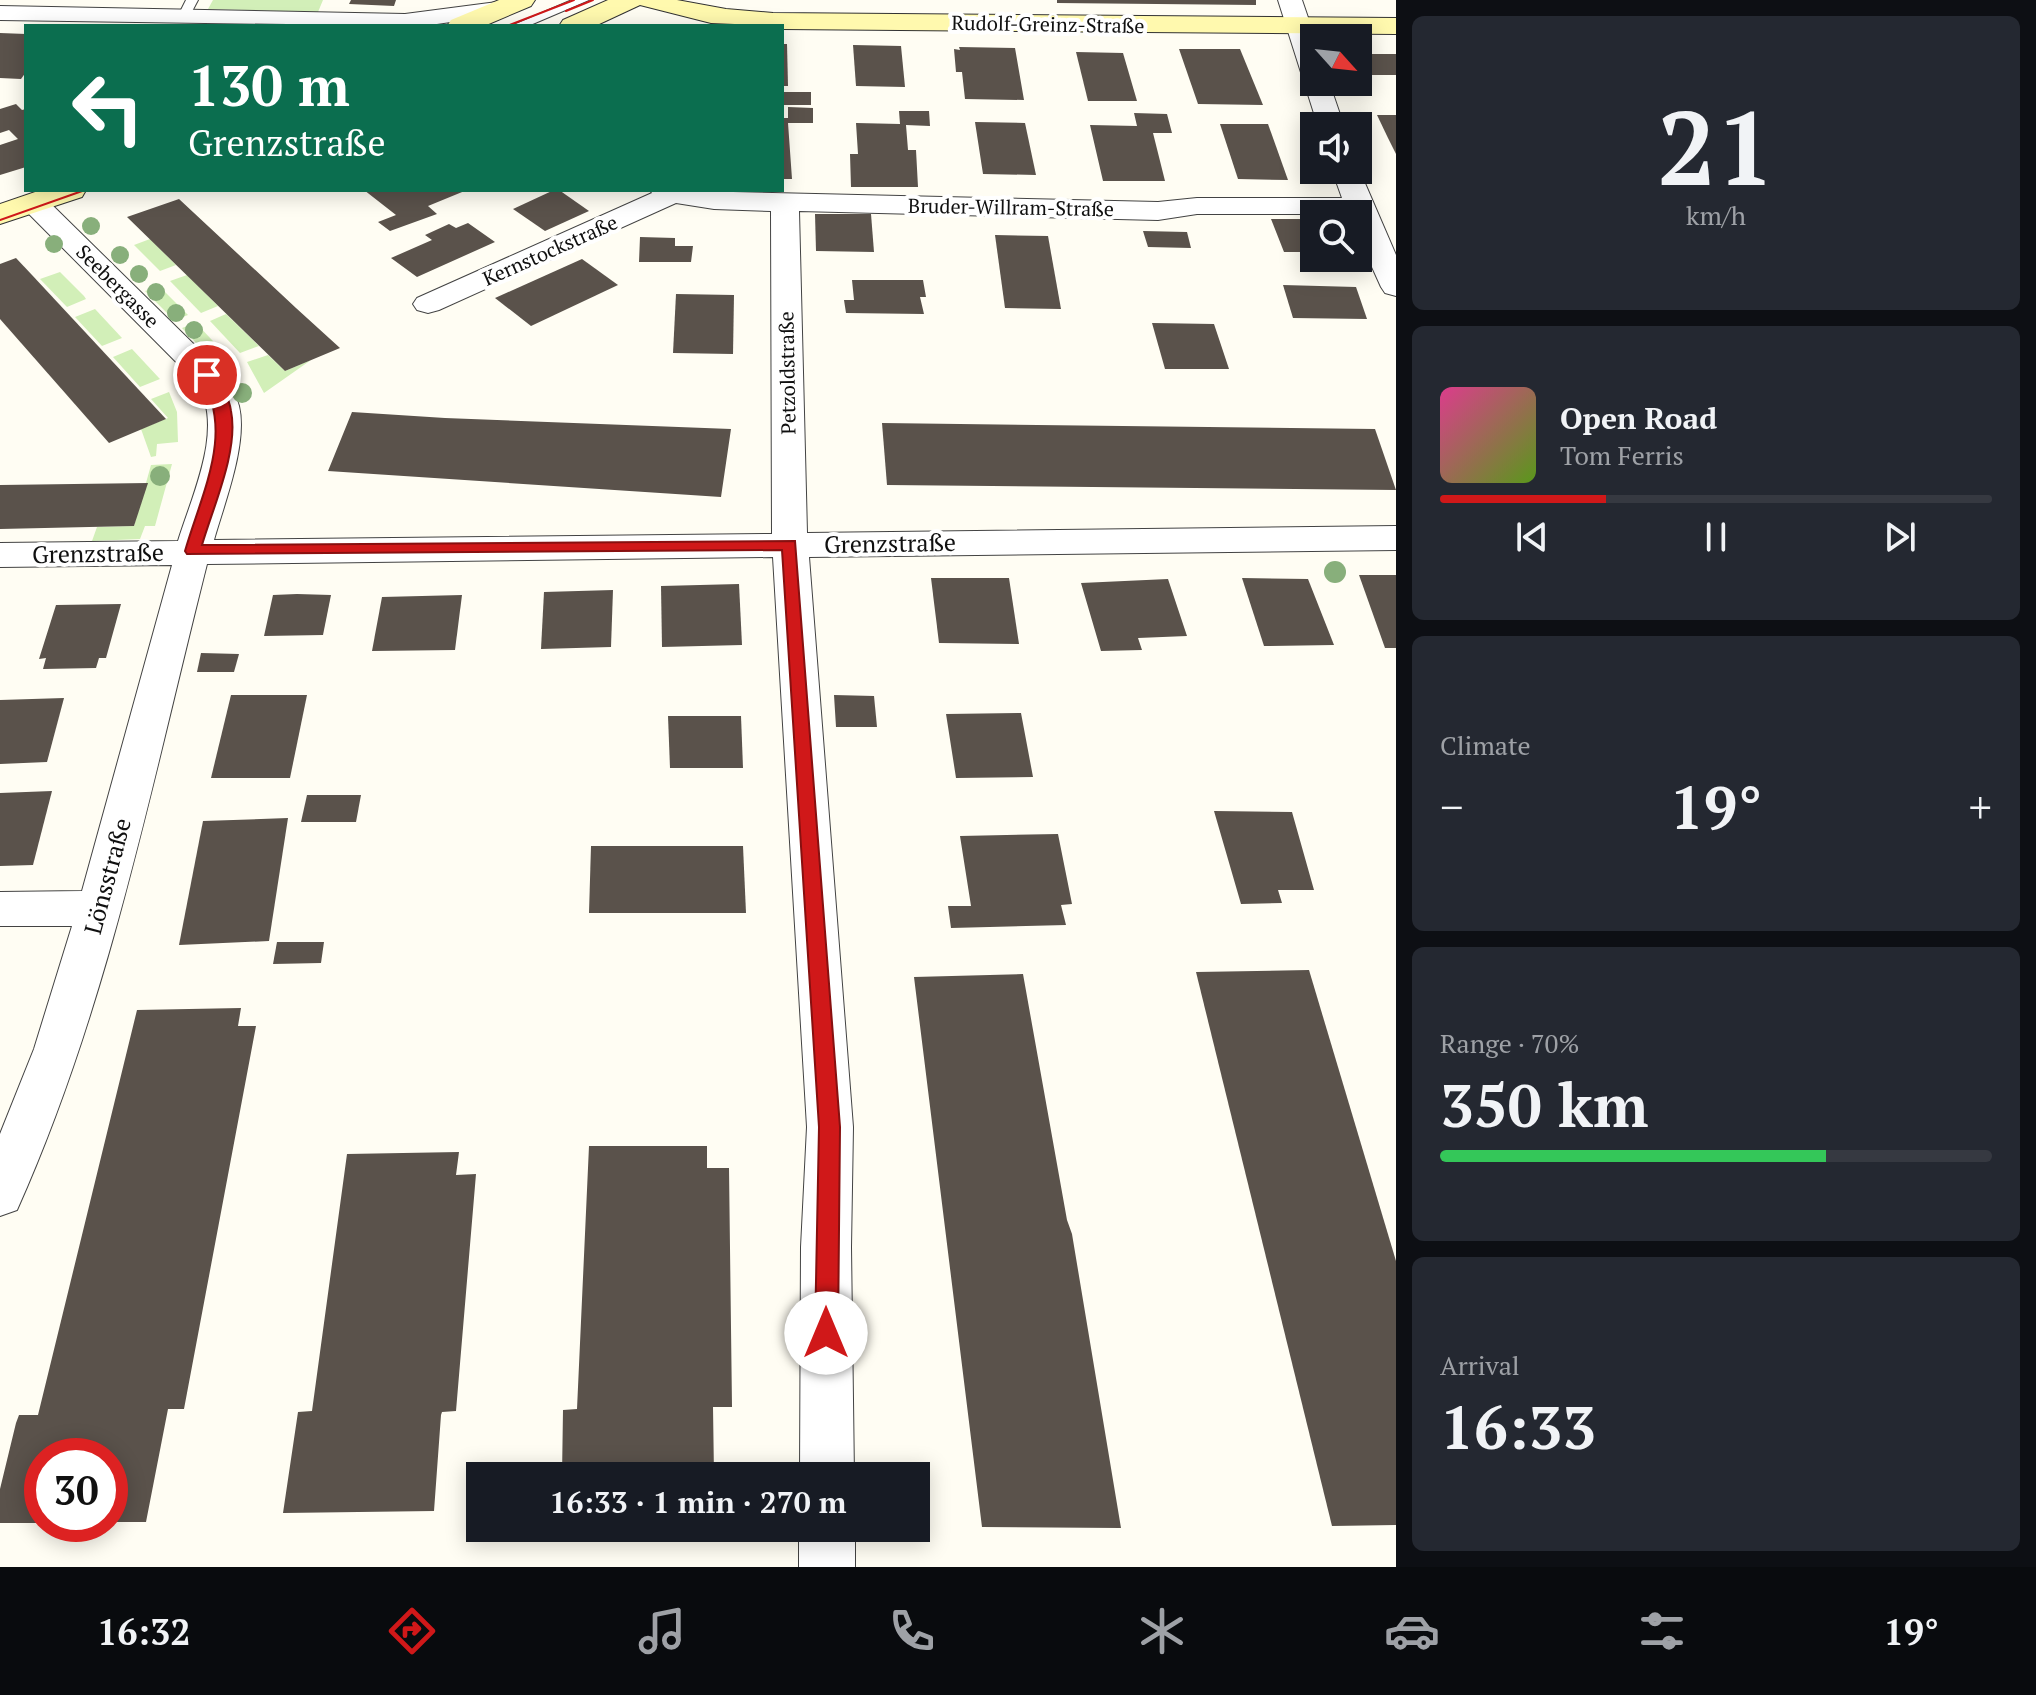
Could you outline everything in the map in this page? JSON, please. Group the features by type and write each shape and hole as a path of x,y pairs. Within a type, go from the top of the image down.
{"street":[{"path":"577,24 630,0"},
{"name":"Rudolf-Greinz-Straße","path":"650,0 680,11 716,18 1300,28"},
{"name":"Rudolf-Greinz-Straße","path":"718,0 794,21"},
{"path":"1290,0 1300,25"},
{"path":"0,13 188,9 316,24"},
{"path":"298,21 405,21 512,12"},
{"name":"Rudolf-Greinz-Straße","path":"1372,27 1396,26"},
{"path":"0,215 65,192"},
{"name":"Bruder-Willram-Straße","path":"668,192 702,199 1158,211 1197,206 1300,207"},
{"name":"Kernstockstraße","path":"428,304 668,192"},
{"name":"Petzoldstraße","path":"785,202 790,544 830,1127 826,1247 827,1462"},
{"name":"Seebergasse","path":"34,203 207,375 218,391 224,410 221,454 193,551"},
{"path":"1372,235 1396,287"},
{"name":"Grenzstraße","path":"0,555 1396,538"},
{"name":"Lönsstraße","path":"0,1194 57,1049 99,908 193,551"},
{"path":"0,909 99,908"},
{"path":"827,1542 827,1567"}],"lane":[{"path":"512,12 583,0"}],"green space":[{"path":"213,0 323,0 318,12 208,9"},
{"path":"150,239 176,265 160,271 134,245"},
{"path":"60,272 86,299 67,307 40,279"},
{"path":"187,275 218,306 201,313 170,281"},
{"path":"159,286 188,315 174,320 145,291"},
{"path":"95,309 122,338 102,346 75,317"},
{"path":"226,314 259,346 240,353 210,321"},
{"path":"196,323 227,356 213,361 182,328"},
{"path":"132,349 160,379 140,387 113,357"},
{"path":"268,355 285,371 311,360 264,393 247,362"},
{"path":"169,392 177,412 178,442 157,444 156,456 151,457 141,429 168,418 151,399"},
{"path":"172,464 155,526 145,526 140,539 92,541 97,527 134,526 151,465"}],"building":[{"path":"351,0 396,0 394,6 349,4"},
{"path":"1057,0 1256,0 1256,5 1057,3"},
{"path":"0,33 24,34 24,75 21,79 0,78"},
{"path":"784,44 787,44 788,86 784,86"},
{"path":"853,45 901,46 905,87 856,86"},
{"path":"959,47 1015,48 1024,100 965,99 962,72 956,72 954,49 960,50"},
{"path":"1179,49 1240,49 1263,105 1198,104"},
{"path":"1076,52 1123,53 1137,101 1088,101"},
{"path":"1372,54 1396,54 1396,75 1372,75"},
{"path":"784,92 811,92 811,105 784,105"},
{"path":"16,104 24,110 24,168 0,175 0,145 18,139 9,130 0,133 0,109"},
{"path":"788,107 813,108 813,123 788,123 792,179 784,179 784,118 788,118"},
{"path":"899,111 929,111 930,126 906,125 908,150 916,150 918,187 851,187 850,154 858,154 856,123 900,124"},
{"path":"1134,113 1167,114 1172,133 1153,133 1165,181 1103,181 1090,125 1137,126"},
{"path":"1377,115 1396,115 1396,154 1388,138"},
{"path":"975,122 1025,123 1036,175 983,174"},
{"path":"1220,124 1268,124 1288,180 1238,179"},
{"path":"367,192 462,192 428,206 437,214 390,231 378,222 396,215"},
{"path":"550,192 562,192 589,211 545,231 513,209"},
{"path":"179,199 340,348 285,371 127,217"},
{"path":"815,214 871,214 874,252 816,251"},
{"path":"1271,219 1300,219 1300,252 1284,252"},
{"path":"468,223 495,242 417,277 391,258 432,240 425,235 449,224 456,228"},
{"path":"1143,231 1187,232 1191,248 1148,247"},
{"path":"995,235 1048,236 1061,309 1005,308"},
{"path":"640,237 675,238 675,246 693,246 691,262 639,262"},
{"path":"16,258 166,419 109,443 0,319 0,264"},
{"path":"582,259 618,285 531,326 495,298"},
{"path":"852,280 923,280 926,297 920,297 924,314 846,313 844,300 854,300"},
{"path":"1283,285 1356,287 1367,319 1293,318"},
{"path":"676,294 734,295 733,354 673,353"},
{"path":"1152,323 1214,324 1229,369 1165,369"},
{"path":"352,412 731,429 721,497 328,471"},
{"path":"882,423 1375,429 1396,490 887,485"},
{"path":"148,483 134,526 0,529 0,485"},
{"path":"1359,575 1396,575 1396,648 1385,648"},
{"path":"931,578 1009,578 1019,644 939,643"},
{"path":"1242,578 1308,579 1334,645 1264,646"},
{"path":"1168,579 1187,636 1138,638 1142,650 1101,651 1081,583"},
{"path":"739,584 742,645 662,647 661,586"},
{"path":"613,590 611,647 541,649 544,592"},
{"path":"273,595 331,595 323,635 264,636"},
{"path":"462,595 455,650 372,651 382,597"},
{"path":"121,604 106,658 99,658 96,668 43,669 46,658 39,659 56,605"},
{"path":"201,653 239,654 234,672 197,672"},
{"path":"231,695 307,695 290,778 211,778"},
{"path":"834,695 874,696 877,727 836,727"},
{"path":"64,698 47,762 0,764 0,700"},
{"path":"1021,713 1033,777 956,778 946,714"},
{"path":"668,716 741,716 743,768 670,768"},
{"path":"52,791 33,865 0,866 0,793"},
{"path":"307,795 361,795 356,822 301,822"},
{"path":"1214,811 1292,812 1314,890 1278,890 1282,903 1241,904"},
{"path":"288,818 269,941 179,945 203,821"},
{"path":"1058,834 1072,904 1061,905 1066,925 951,928 948,906 971,906 960,836"},
{"path":"591,846 743,846 746,913 589,913"},
{"path":"277,942 324,942 321,963 273,964"},
{"path":"1309,970 1396,1261 1396,1525 1332,1526 1196,972"},
{"path":"1023,974 1072,1234 1121,1528 982,1527 914,977"},
{"path":"241,1008 238,1026 256,1026 184,1409 168,1409 146,1522 128,1522 128,1438 24,1438 24,1523 0,1523 0,1489 16,1423 19,1415 38,1415 137,1010"},
{"path":"589,1146 707,1146 707,1168 729,1168 732,1407 713,1407 714,1462 562,1462 563,1410 577,1409"},
{"path":"459,1152 456,1175 476,1174 456,1411 442,1412 441,1415 434,1511 283,1513 298,1412 312,1411 347,1154"}],"tram line":[{"path":"512,24 574,0"},
{"path":"566,11 593,0"},
{"path":"0,220 79,192"}],"route":[{"path":"207,375 218,391 224,410 225,430 193,551 790,544 830,1127 826,1333"}]}
